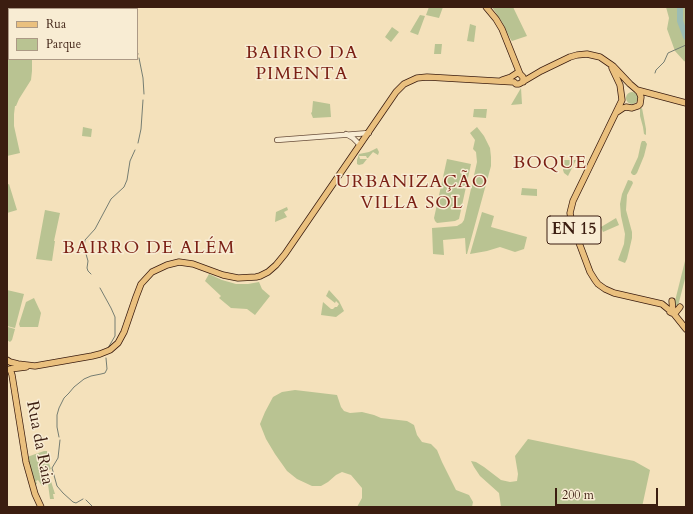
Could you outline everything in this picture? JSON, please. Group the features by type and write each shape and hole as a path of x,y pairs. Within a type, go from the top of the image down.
{"main road":[{"path":"486,7 500,25 523,77 523,82"},
{"path":"514,59 515,68 513,79 516,84 519,84 541,71 572,56 582,54 598,56 613,66 641,94 640,104 635,108 626,107 616,112"},
{"path":"609,64 619,82 622,98 626,107"},
{"path":"513,79 517,73 521,74 541,71"},
{"path":"9,371 92,356 110,350 118,343 124,332 141,284 152,272 164,266 176,263 190,263 228,276 245,279 260,276 268,272 276,265 286,252 398,90 404,84 424,77 496,81 508,78 513,79"},
{"path":"622,98 623,93 628,89 636,89 686,103"},
{"path":"641,100 654,95"},
{"name":"EN 15","path":"622,98 574,198 570,208 571,218 591,273 601,287 609,291 660,303 673,313 686,331"},
{"path":"662,306 669,304 672,301 673,313 680,308 678,321"},
{"name":"EN 15","path":"662,306 678,321"},
{"path":"9,361 32,366"},
{"path":"9,361 11,366 9,371 12,380"},
{"path":"12,380 15,372 20,368"},
{"name":"Rua da Raia","path":"12,380 26,464 34,492 41,507"}],"street":[{"path":"277,140 369,132"},
{"path":"346,134 352,137 360,145"}],"green space":[{"path":"7,7 17,7 8,8 8,60 32,60 32,71 31,80 15,106 14,126 20,153 7,156"},
{"path":"429,7 443,7 439,18 426,15"},
{"path":"492,7 513,7 527,36 512,41"},
{"path":"666,7 685,7 686,62 675,51 667,29 669,18"},
{"path":"420,15 425,16 418,35 410,32"},
{"path":"470,24 476,26 474,42 467,41"},
{"path":"392,27 399,32 391,42 385,37"},
{"path":"435,44 442,44 441,54 434,54"},
{"path":"521,88 522,104 511,105"},
{"path":"632,92 636,94 638,98 636,102 632,104 628,102 626,98 628,94"},
{"path":"313,101 330,104 331,117 313,118 311,113"},
{"path":"642,108 646,135 644,134 640,116 640,109"},
{"path":"474,109 487,109 486,118 473,117"},
{"path":"83,127 92,129 91,137 82,136"},
{"path":"477,127 484,136 490,148 491,166 467,254 465,238 443,240 444,255 433,254 432,228 457,226 464,220 477,162 476,152 473,149 475,140 470,133"},
{"path":"642,141 645,141 647,144 644,156 637,173 633,175 631,172 638,157"},
{"path":"377,148 379,152 378,155 373,152 368,158 366,156 359,156 360,159 367,159 363,164 357,164 359,154 369,152"},
{"path":"447,159 471,164 459,219 455,221 437,223 434,218"},
{"path":"563,160 576,160 568,176 563,170"},
{"path":"628,180 632,181 633,183 627,195 626,210 632,232 632,238 625,263 618,260 624,244 625,234 620,204 622,194"},
{"path":"9,184 17,210 7,213 7,185"},
{"path":"522,188 537,189 537,196 521,195"},
{"path":"287,207 288,210 284,212 287,217 275,222 276,212"},
{"path":"45,210 60,213 54,241 52,261 36,259"},
{"path":"482,212 494,216 491,227 527,237 524,249 515,252 500,247 470,254"},
{"path":"616,218 619,225 603,232 601,227"},
{"path":"686,257 686,275 678,306 674,305"},
{"path":"209,274 236,284 259,282 262,289 270,296 255,315 247,309 231,308 219,298 221,296 205,281"},
{"path":"7,290 24,294 15,328 7,326"},
{"path":"329,290 339,301 344,311 336,317 321,315 323,302 331,309 337,307 339,304 336,301 335,303 326,296"},
{"path":"34,298 41,313 38,327 20,327 19,324 26,302"},
{"path":"8,327 15,329 10,342 7,340"},
{"path":"295,390 337,395 344,411 350,413 362,412 381,418 407,421 414,425 417,435 422,442 431,444 437,450 456,490 469,495 473,502 472,507 357,507 362,498 362,488 351,475 342,472 321,486 312,486 297,479 287,471 275,454 266,439 260,424 273,397 282,392"},
{"path":"528,439 634,461 650,470 642,507 501,507 499,493 480,476 471,461 484,467 501,480 510,482 517,481 518,474 515,456"},
{"path":"47,451 47,457 51,469 45,472 46,476 49,475 55,494 53,494 54,499 50,499 48,484 42,486 38,480 36,481 37,484 35,485 27,457"}],"waterway":[{"path":"680,7 680,21 686,37"},
{"path":"655,73 664,62 668,53 686,45"},
{"path":"139,58 143,78 144,94"},
{"path":"138,143 141,129 143,100"},
{"path":"91,274 87,268 88,261 84,247 85,240 95,229 111,199 124,187 127,180 130,161 135,150"},
{"path":"100,288 115,317 115,336 108,348"},
{"path":"59,437 57,415 64,398 84,379 105,373 107,369 106,358"},
{"path":"60,440 58,458 52,468 57,486 73,502 76,503 83,499"},
{"path":"86,500 93,507"}],"district":[{"name":"BAIRRO DA PIMENTA","path":"302,64"},
{"name":"BOQUE","path":"550,164"},
{"name":"URBANIZAÇÃO VILLA SOL","path":"412,193"},
{"name":"BAIRRO DE ALÉM","path":"149,249"}]}
